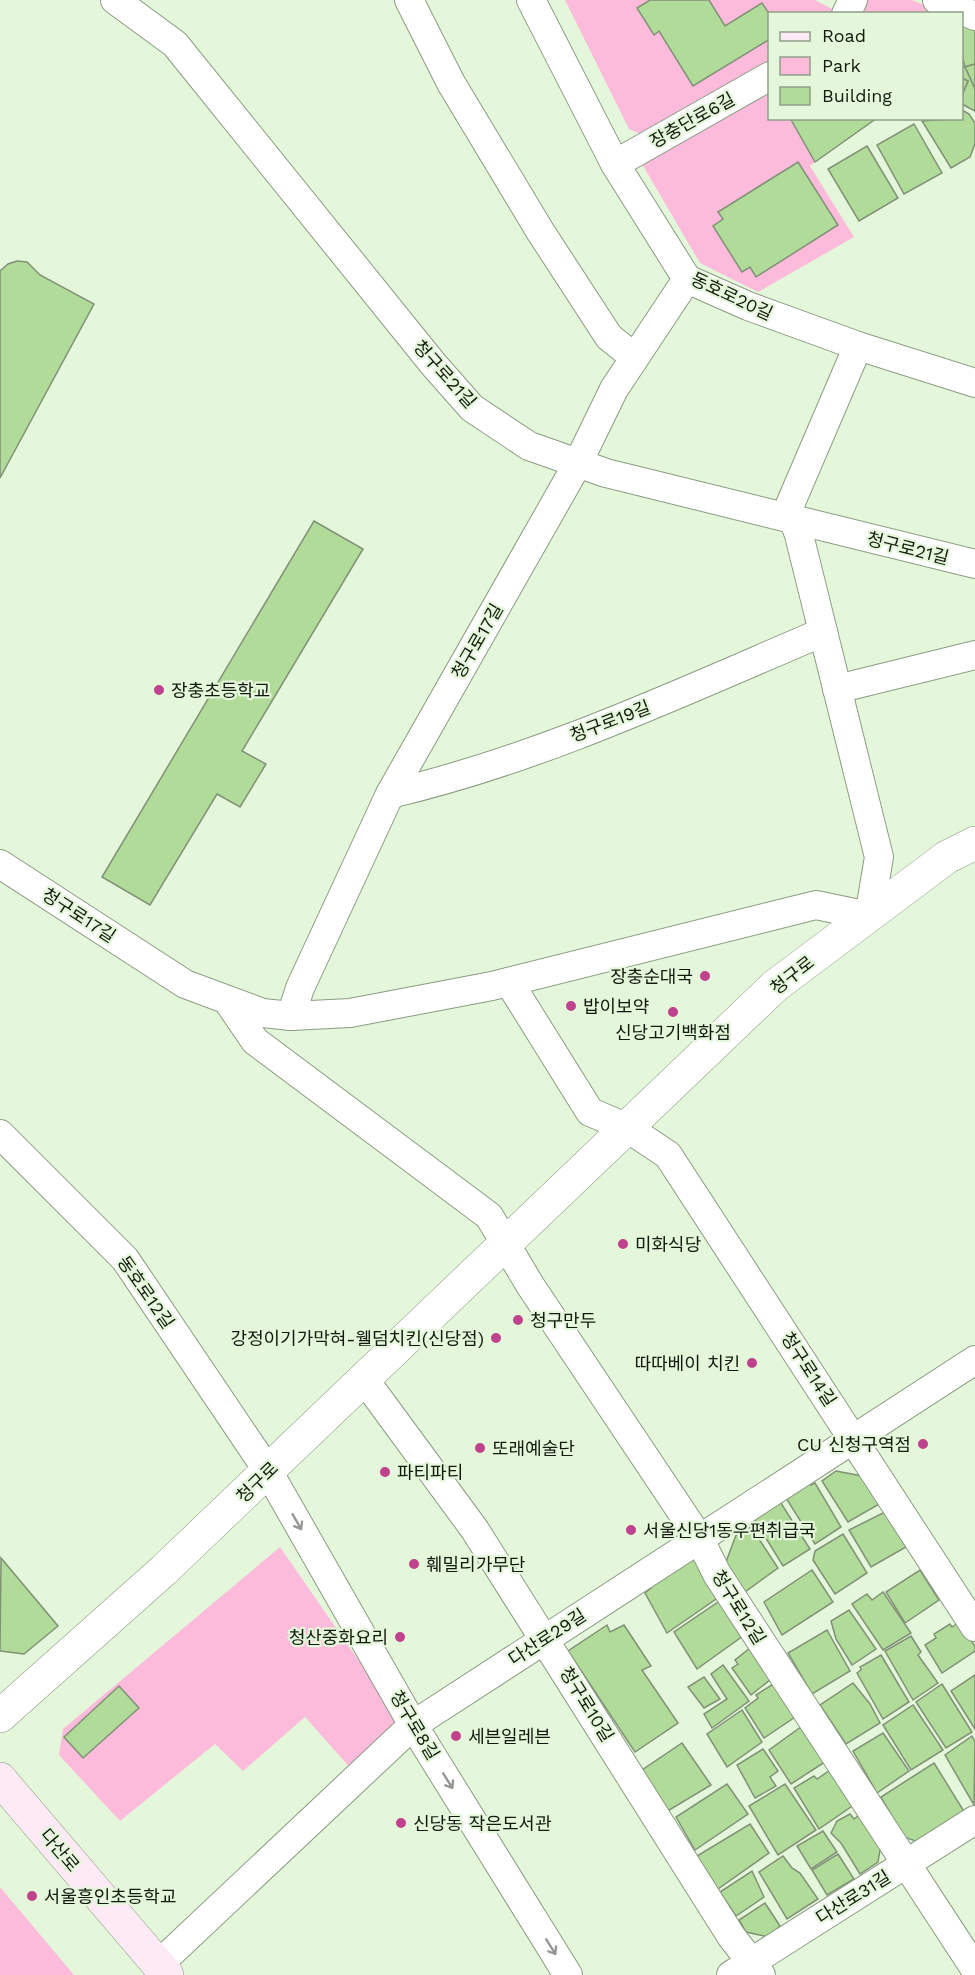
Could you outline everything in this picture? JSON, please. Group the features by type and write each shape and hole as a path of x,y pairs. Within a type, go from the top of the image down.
{"main road":[{"name":"다산로","path":"0,1779 163,1970"}],"street":[{"name":"청구로21길","path":"116,0 175,44 434,365 472,408 529,446 606,473 975,564"},
{"path":"409,0 451,83 540,231 609,336 634,357"},
{"name":"동호로20길","path":"531,0 615,164 687,279 748,306 858,346 975,383"},
{"path":"937,0 975,16"},
{"name":"장충단로6길","path":"615,164 768,77"},
{"name":"청구로17길","path":"291,1016 300,988 390,794 578,463 614,389 687,279"},
{"path":"858,346 789,507 879,857 869,916"},
{"name":"청구로19길","path":"390,794 439,783 529,753 641,709 823,632"},
{"path":"837,689 975,655"},
{"name":"청구로","path":"0,1716 164,1570 775,987 947,857 975,843"},
{"name":"청구로17길","path":"0,864 185,984 263,1013 291,1016 350,1013 509,982 816,905 869,916"},
{"path":"509,982 590,1112 626,1127"},
{"path":"227,1000 255,1041 489,1216 507,1242"},
{"name":"청구로14길","path":"626,1127 668,1155 854,1437 975,1626"},
{"name":"동호로12길","path":"0,1134 125,1259 268,1471"},
{"name":"청구로12길","path":"507,1242 530,1285 699,1538 717,1574 975,1969"},
{"name":"다산로29길","path":"163,1970 413,1725 975,1360"},
{"name":"청구로10길","path":"364,1379 475,1530 731,1936 748,1970"},
{"name":"청구로8길","path":"268,1471 413,1725 568,1975"},
{"name":"다산로31길","path":"748,1970 975,1820"}],"green space":[{"path":"565,0 650,0 648,25 653,35 659,31 693,86 768,40 768,63 645,136 629,129"},
{"path":"709,0 815,0 834,10 833,12 768,13 762,3 725,26"},
{"path":"860,0 912,0 941,12 855,12"},
{"path":"768,85 768,120 791,120 815,162 810,166 854,237 758,292 700,263 642,164","holes":["797,162 838,225 756,277 750,267 742,272 713,226 723,219 718,212"]},
{"path":"280,1547 404,1726 353,1771 305,1717 243,1771 215,1744 120,1821 59,1755 63,1729"},
{"path":"0,1887 74,1975 0,1975"}],"building":[{"path":"650,0 709,0 725,26 762,3 768,12 768,40 693,86 659,31 654,35 637,8"},
{"path":"963,22 975,28 975,111 963,105"},
{"path":"963,22 975,28 975,64 965,67"},
{"path":"975,64 975,89 965,67"},
{"path":"965,67 975,89 975,111 963,105 963,93 968,81 963,78 963,68"},
{"path":"963,78 968,81 963,93"},
{"path":"963,111 969,114 975,123 975,144 970,157 951,168 922,121 963,120"},
{"path":"791,120 874,120 815,162"},
{"path":"914,124 942,173 904,194 877,145"},
{"path":"867,146 898,198 859,221 828,169"},
{"path":"798,162 838,225 756,277 750,267 742,272 713,226 723,219 718,212"},
{"path":"17,261 27,262 40,275 94,304 0,478 0,271 8,264"},
{"path":"314,521 363,549 242,751 266,764 240,807 217,794 150,905 102,877"},
{"path":"836,1471 867,1477 881,1503 848,1522 822,1481"},
{"path":"808,1482 811,1485 815,1483 841,1527 815,1544 786,1498"},
{"path":"779,1500 810,1549 783,1566 753,1517"},
{"path":"885,1512 906,1547 871,1567 849,1530"},
{"path":"751,1527 778,1568 745,1592 726,1562 736,1535"},
{"path":"843,1534 867,1573 835,1594 813,1560 815,1551"},
{"path":"692,1556 719,1597 667,1633 645,1593 651,1588 648,1582"},
{"path":"1,1558 58,1626 24,1654 0,1651"},
{"path":"812,1570 833,1602 782,1635 764,1602"},
{"path":"920,1570 939,1600 905,1623 886,1592"},
{"path":"883,1592 911,1633 883,1650 852,1604 867,1594 872,1600"},
{"path":"724,1598 747,1633 697,1669 674,1632"},
{"path":"849,1610 876,1649 852,1665 836,1639 831,1621"},
{"path":"958,1623 975,1646 975,1651 942,1673 925,1645 936,1638 934,1634 950,1624 952,1627"},
{"path":"607,1625 610,1632 624,1625 651,1666 642,1670 678,1723 635,1752 568,1651"},
{"path":"827,1630 850,1671 812,1694 788,1653"},
{"path":"911,1636 921,1652 918,1655 938,1683 913,1700 885,1651"},
{"path":"754,1645 776,1675 751,1695 732,1668 738,1664 735,1660"},
{"path":"881,1655 909,1702 883,1719 857,1673 861,1670 860,1667"},
{"path":"723,1665 749,1701 712,1728 704,1714 727,1699 711,1674"},
{"path":"975,1675 975,1729 951,1691"},
{"path":"704,1677 720,1699 704,1708 688,1687"},
{"path":"778,1681 801,1713 764,1738 745,1708 758,1698 756,1695"},
{"path":"853,1683 870,1704 880,1723 846,1744 820,1705"},
{"path":"942,1684 972,1732 946,1748 916,1702"},
{"path":"119,1686 139,1708 83,1758 64,1737"},
{"path":"913,1705 943,1750 911,1770 883,1725"},
{"path":"742,1710 762,1742 727,1767 707,1734"},
{"path":"805,1724 831,1758 791,1784 769,1750"},
{"path":"883,1733 909,1771 877,1793 853,1751"},
{"path":"972,1736 975,1742 974,1805 945,1755"},
{"path":"682,1743 711,1785 666,1812 642,1770"},
{"path":"763,1749 778,1771 770,1777 776,1786 755,1798 737,1765"},
{"path":"934,1763 965,1813 924,1844 904,1837 881,1797"},
{"path":"836,1766 858,1802 819,1829 794,1788 814,1776 817,1779"},
{"path":"727,1784 748,1814 695,1850 676,1817"},
{"path":"785,1784 816,1830 778,1855 749,1806"},
{"path":"864,1811 882,1838 878,1862 860,1874 841,1843 831,1833 837,1821 850,1814 854,1819"},
{"path":"750,1824 769,1853 718,1889 697,1856"},
{"path":"823,1831 837,1852 811,1869 797,1846"},
{"path":"838,1854 854,1879 827,1895 812,1870"},
{"path":"783,1856 792,1868 800,1873 818,1899 787,1919 759,1872"},
{"path":"752,1871 764,1897 736,1916 720,1892"},
{"path":"765,1903 780,1926 768,1937 746,1932 739,1920"}],"place":[{"name":"장충초등학교","path":"159,690"},
{"name":"장충순대국","path":"705,976"},
{"name":"밥이보약","path":"571,1006"},
{"name":"신당고기백화점","path":"673,1012"},
{"name":"미화식당","path":"623,1244"},
{"name":"청구만두","path":"518,1320"},
{"name":"강정이기가막혀-웰덤치킨(신당점)","path":"496,1338"},
{"name":"따따베이 치킨","path":"752,1363"},
{"name":"CU 신청구역점","path":"923,1444"},
{"name":"또래예술단","path":"480,1448"},
{"name":"파티파티","path":"385,1472"},
{"name":"서울신당1동우편취급국","path":"631,1530"},
{"name":"훼밀리가무단","path":"414,1564"},
{"name":"청산중화요리","path":"400,1637"},
{"name":"세븐일레븐","path":"456,1736"},
{"name":"신당동 작은도서관","path":"401,1823"},
{"name":"서울흥인초등학교","path":"32,1896"}]}
